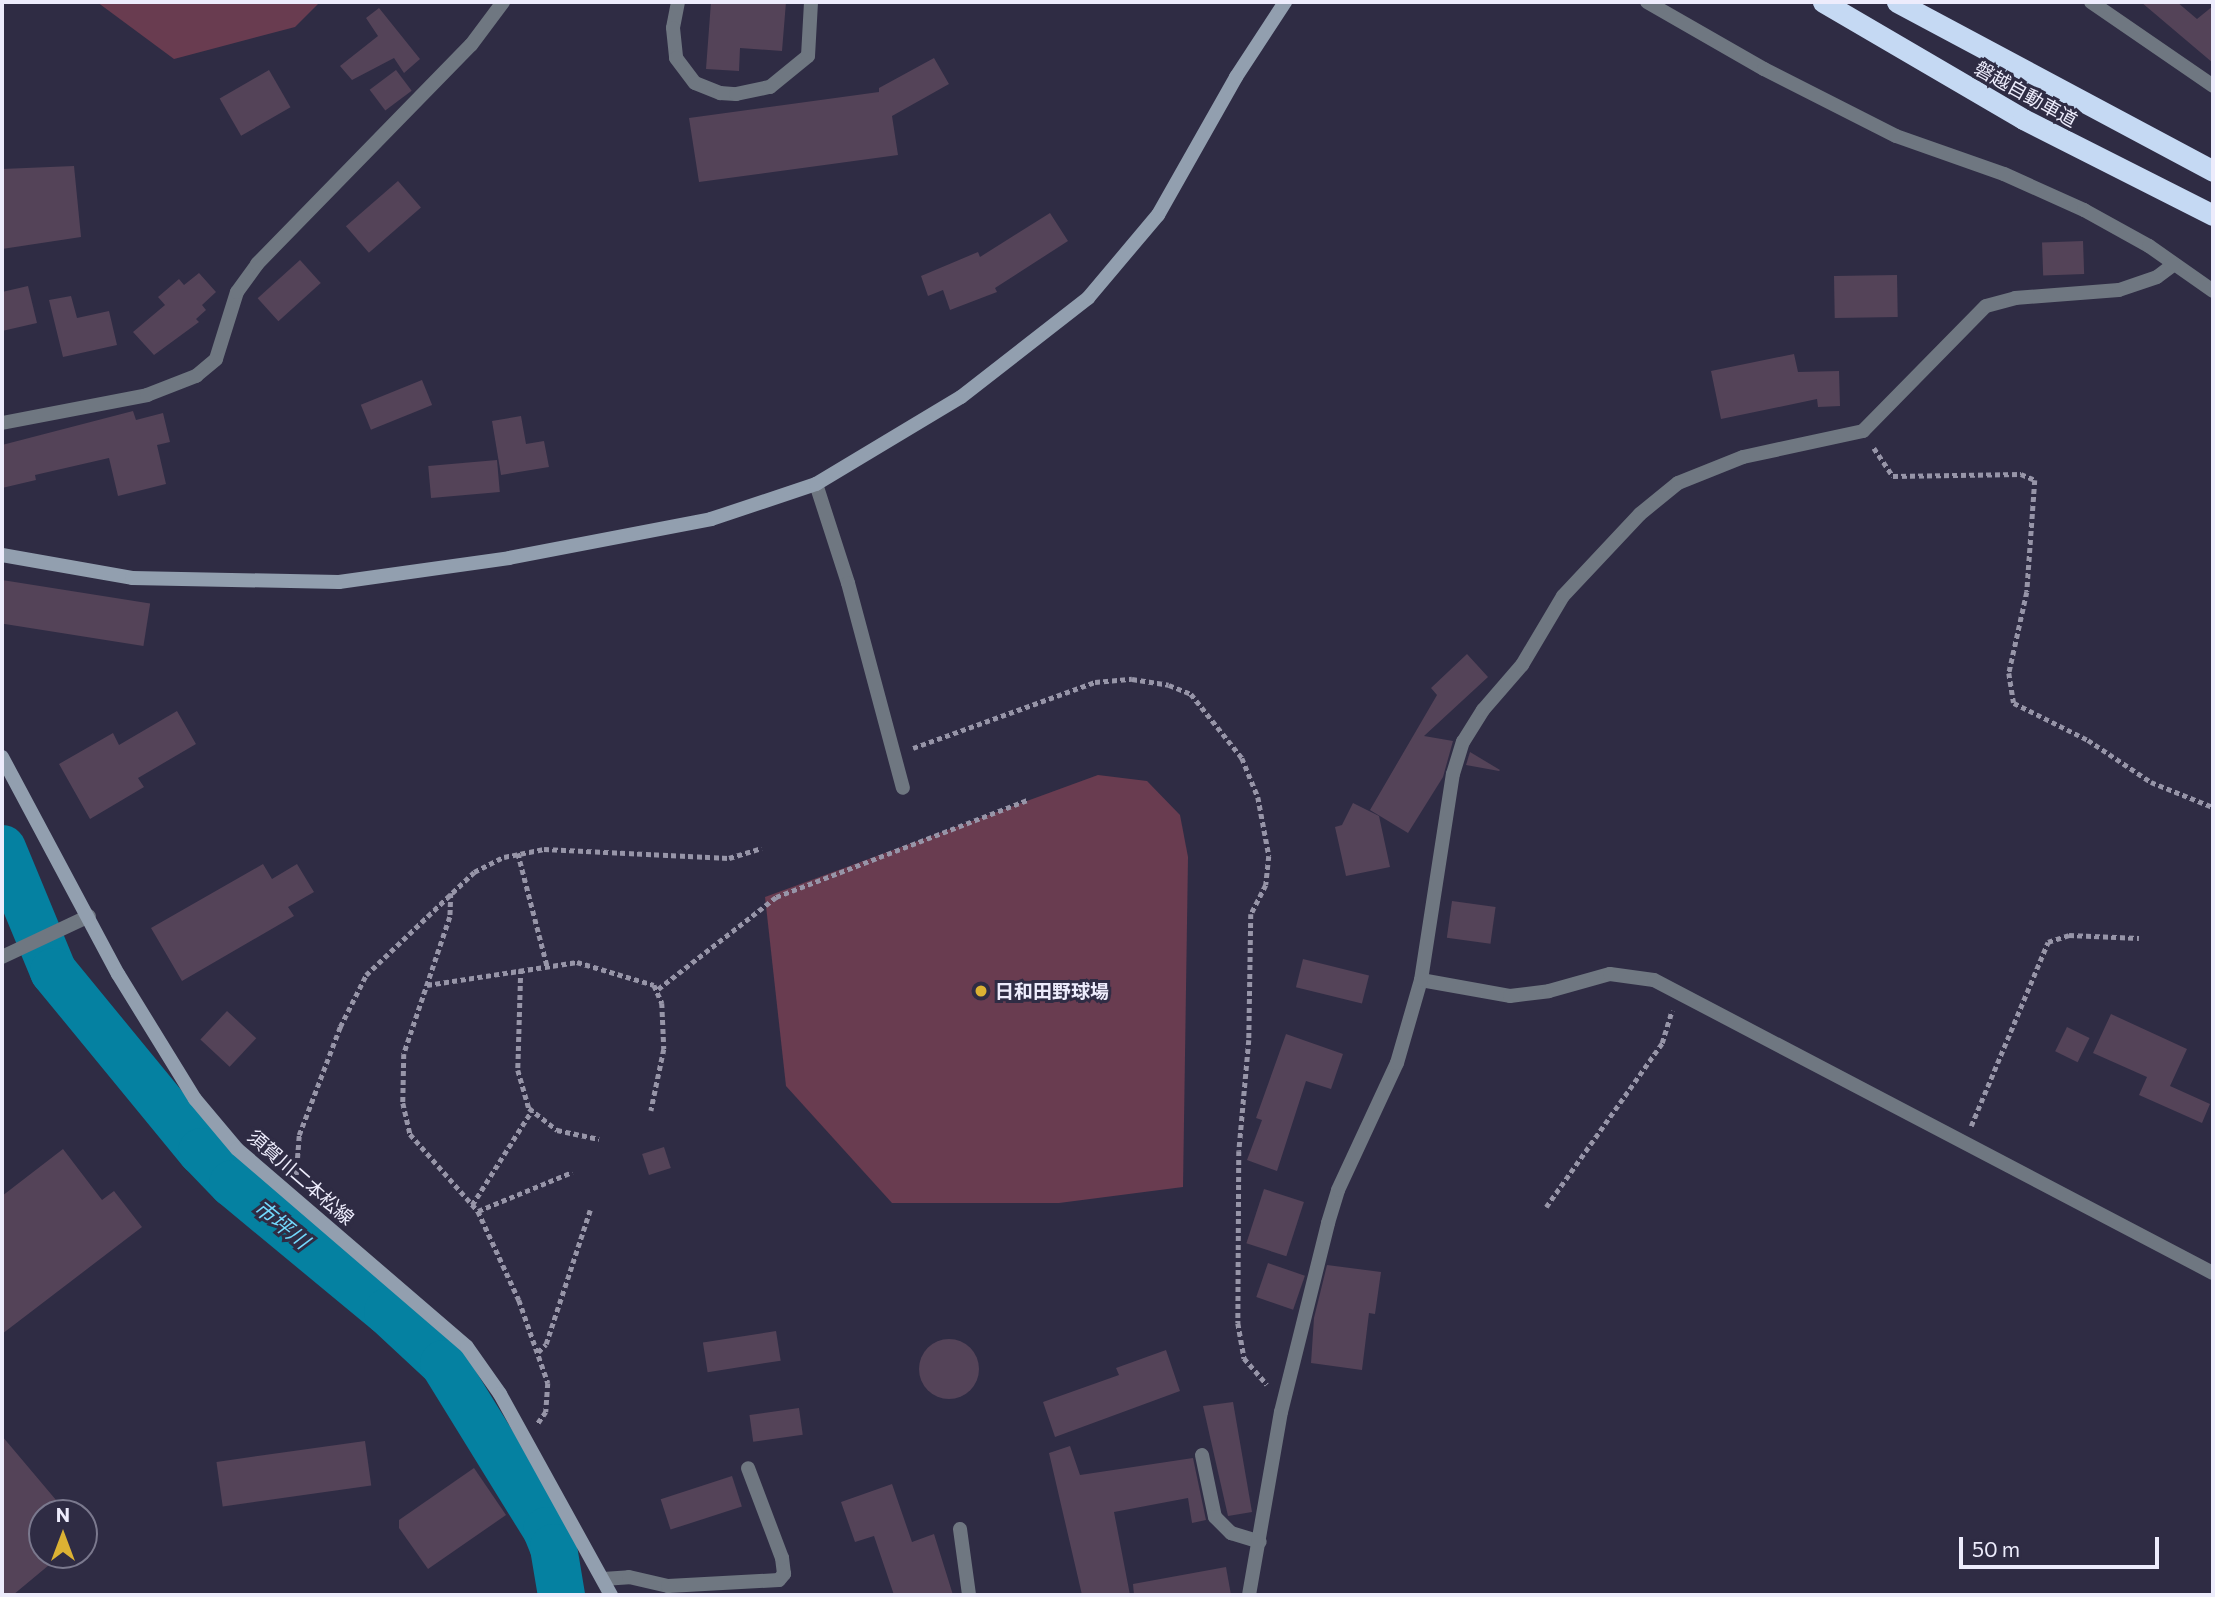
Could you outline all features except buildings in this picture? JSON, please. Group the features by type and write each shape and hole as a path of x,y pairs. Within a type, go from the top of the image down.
{"highway":[{"name":"磐越自動車道","path":"1823,2 2022,119 2213,215"},
{"name":"磐越自動車道","path":"1897,2 2213,171"}],"street":[{"path":"2,423 146,395 196,376 216,359 237,292 257,264 471,45 503,2"},
{"path":"678,2 673,44 681,67 695,83 720,93 736,94 770,87 808,56 811,2"},
{"path":"2,555 132,578 339,582 509,558 711,519 816,484 961,397 1088,298 1158,215 1236,77 1285,2"},
{"path":"1647,2 1764,69 1884,130 2084,210 2174,264 2213,291"},
{"path":"2091,2 2213,86"},
{"path":"1249,1595 1285,1397 1338,1190 1397,1063 1421,980 1454,774 1463,742 1495,693 1522,665 1563,596 1640,514 1678,483 1743,457 1866,428 1986,306 2015,298 2119,290 2157,277 2174,264"},
{"path":"816,484 848,583 903,788"},
{"name":"須賀川二本松線","path":"2,757 89,916 195,1099 237,1149 408,1293 484,1368 611,1595"},
{"path":"2,957 89,916"},
{"path":"1421,980 1510,996 1624,973 1654,980 1965,1140 2213,1273"},
{"path":"1202,1455 1215,1517 1231,1533 1260,1542"},
{"path":"603,1579 629,1577 668,1586 779,1580 784,1574 782,1558 748,1468"},
{"path":"960,1529 969,1595"}],"path":[{"path":"1866,428 1881,464 1893,476 2021,474 2035,480 2027,592 2010,673 2014,703 2088,740 2151,782 2213,807"},
{"path":"894,755 1095,682 1132,679 1169,685 1191,694 1242,758 1258,797 1269,856 1266,885 1251,914 1249,1040 1239,1151 1239,1344 1257,1377 1285,1397"},
{"path":"658,989 776,897 1027,800"},
{"path":"295,1180 299,1135 358,990 371,970 474,872 519,853 544,849 729,858 762,848"},
{"path":"519,853 547,965"},
{"path":"451,893 450,917 404,1054 406,1120 433,1165 478,1212 538,1352 548,1396 546,1412 534,1428"},
{"path":"1965,1140 2048,942 2069,934 2139,938"},
{"path":"426,985 547,965 590,964 658,989"},
{"path":"521,969 518,1070 532,1110 557,1130 599,1139"},
{"path":"651,1111 664,1049 658,989"},
{"path":"1546,1208 1661,1043 1675,992"},
{"path":"472,1205 532,1110"},
{"path":"478,1212 572,1172"},
{"path":"538,1352 546,1344 590,1210"}],"shaded area":[{"path":"97,2 320,2 295,27 174,59"},
{"name":"日和田野球場","path":"1098,775 1147,781 1180,815 1188,857 1183,1187 1059,1203 892,1203 786,1086 765,897"}],"waterway":[{"name":"市坪川","path":"2,848 53,971 201,1151 232,1183 387,1311 443,1363 546,1530 553,1547 561,1595"}],"place":[{"name":"日和田野球場","path":"981,991"}]}
